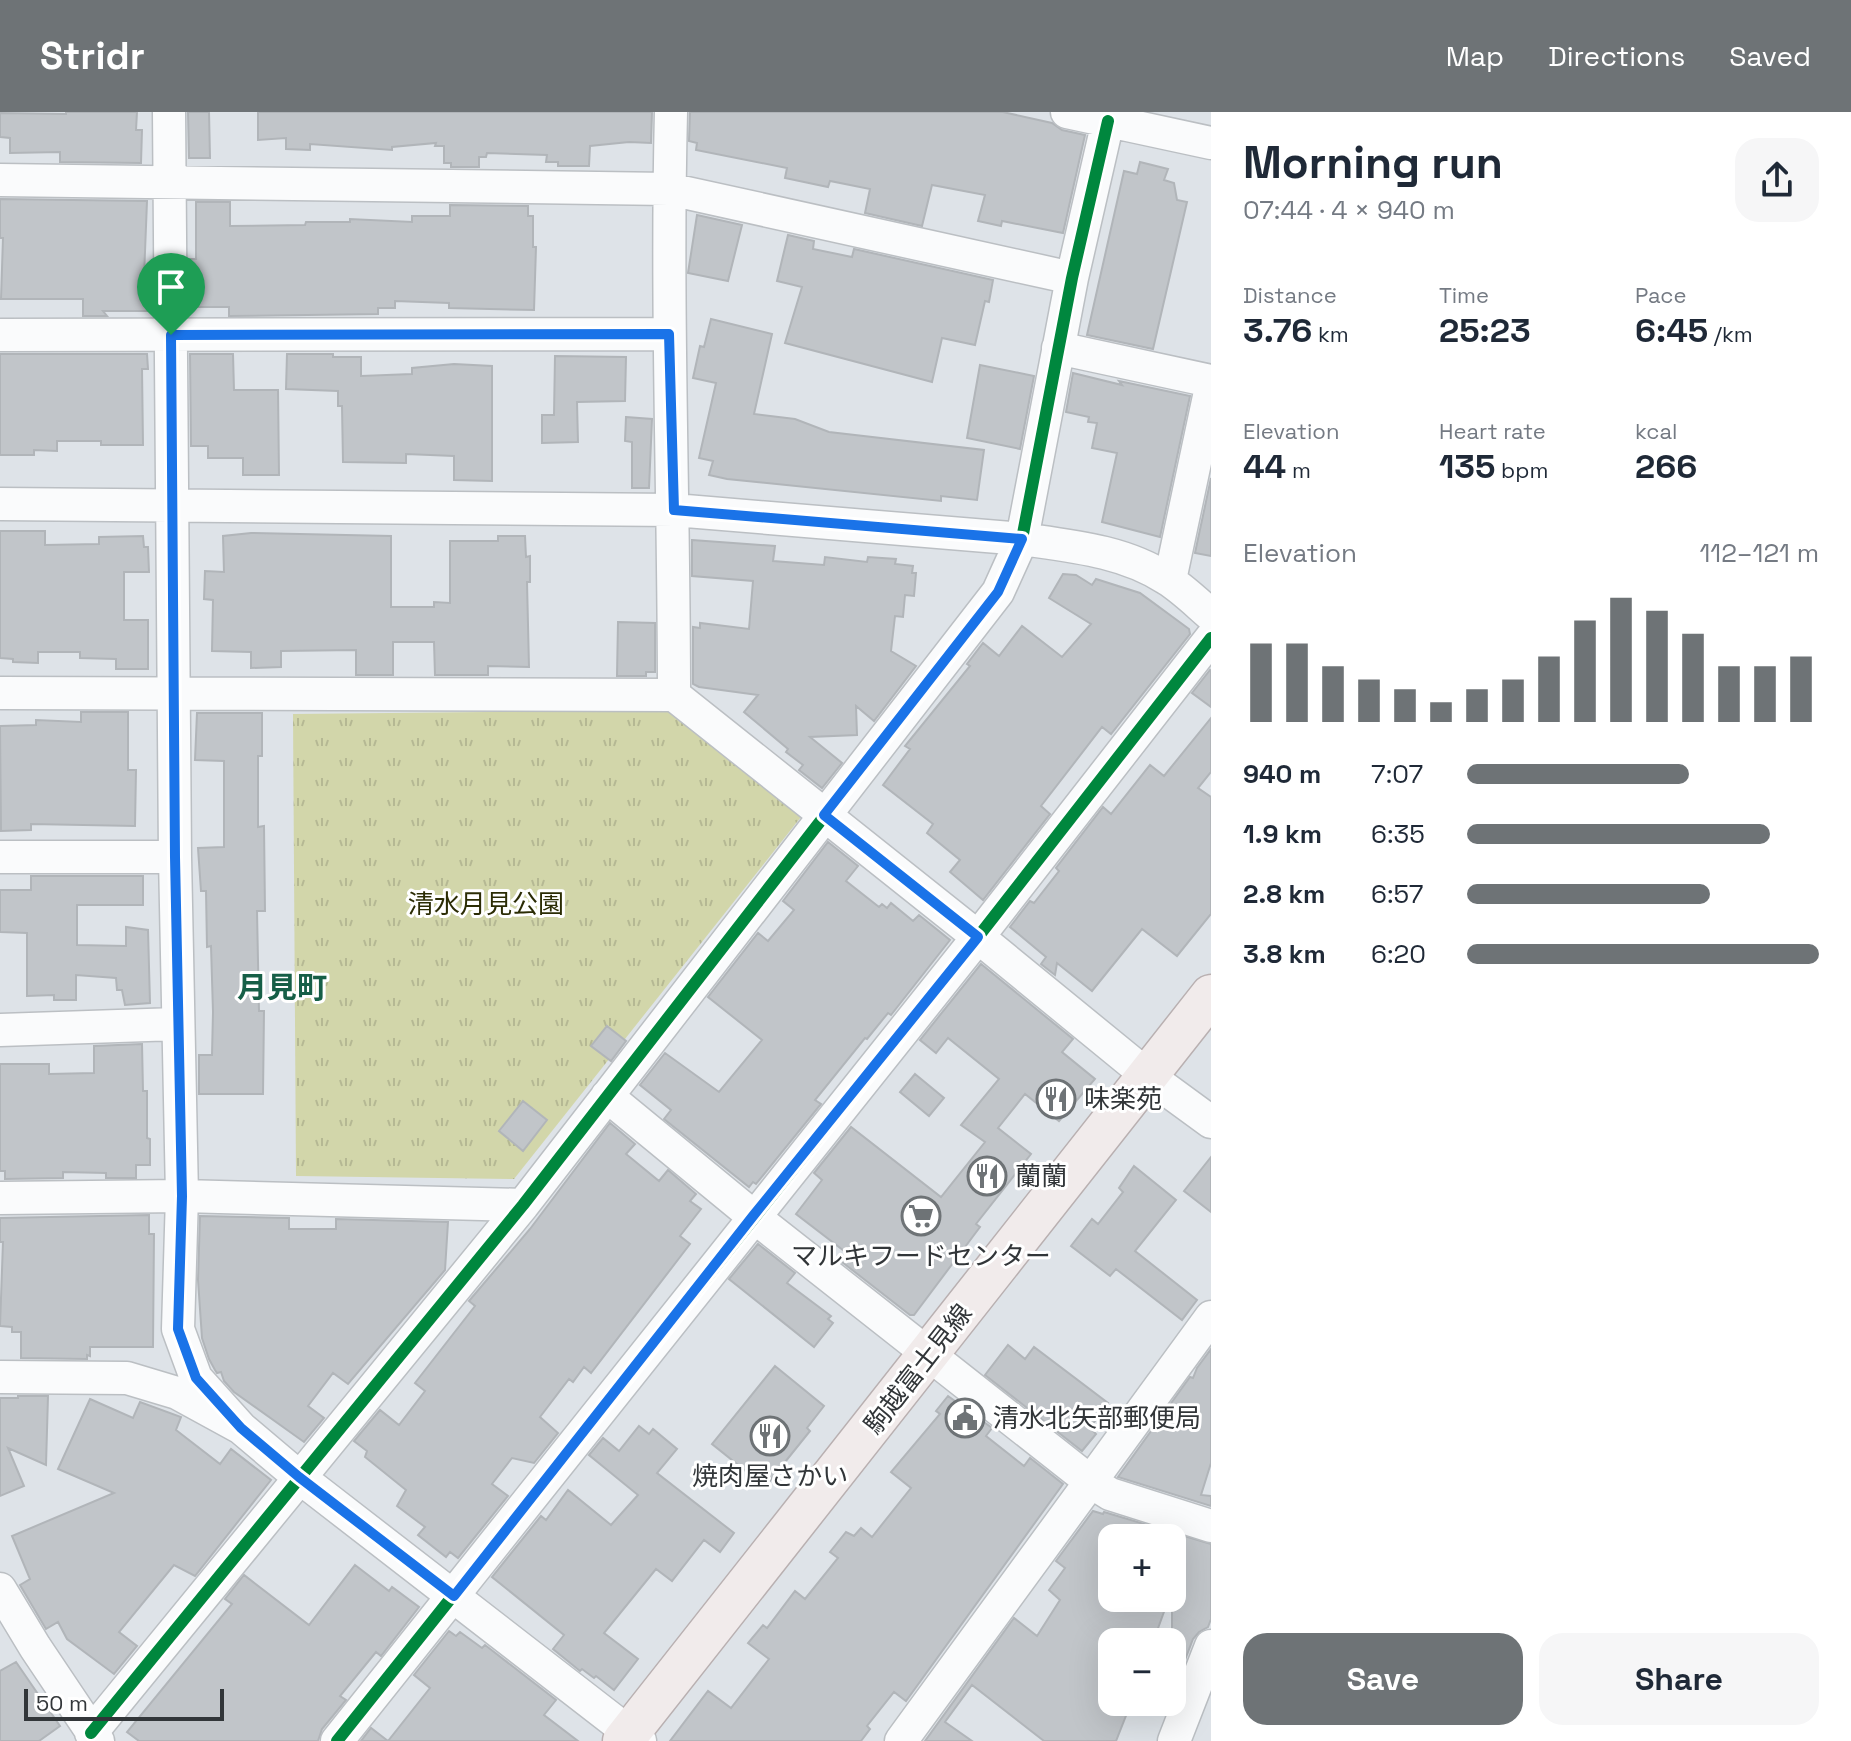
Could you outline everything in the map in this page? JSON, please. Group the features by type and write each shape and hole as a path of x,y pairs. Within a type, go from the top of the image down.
{"main road":[{"name":"駒越富士見線","path":"631,1738 1211,995"}],"street":[{"path":"169,112 173,693 182,1196 178,1329 196,1378 241,1428 631,1738"},
{"path":"671,112 669,334 674,510 674,695"},
{"path":"1067,112 1211,143"},
{"path":"0,1589 95,1737 299,1477 523,1205 998,592 1022,539 1072,278 1108,121"},
{"path":"0,180 669,189 1072,278"},
{"path":"0,335 669,334"},
{"path":"1058,348 1211,381"},
{"path":"1170,580 1211,387"},
{"path":"0,504 674,510 1022,539 1116,556 1170,580 1211,615"},
{"path":"337,1741 978,937 1211,638"},
{"path":"0,693 674,695 1148,1076 1211,1122"},
{"path":"0,857 175,857"},
{"path":"0,1030 177,1024"},
{"path":"607,1096 753,1216 1091,1482 1110,1494 1211,1526"},
{"path":"0,1198 182,1196 523,1205"},
{"path":"901,1741 1211,1317"},
{"path":"0,1377 127,1378 177,1393 241,1428"},
{"path":"1174,1741 1211,1646"}],"green space":[{"name":"清水月見公園","path":"669,710 801,817 514,1179 296,1176 293,714"}],"building":[{"path":"137,112 136,130 142,130 141,163 60,162 60,152 10,153 10,138 0,137 0,113"},
{"path":"188,112 209,112 210,158 189,158"},
{"path":"258,112 652,112 651,143 590,146 589,166 558,166 558,162 546,162 547,155 487,153 486,157 479,157 479,167 451,167 451,163 444,163 444,146 435,146 436,143 392,147 392,150 310,144 310,150 286,149 286,138 258,140"},
{"path":"690,112 1003,112 1052,123 1062,130 1085,135 1063,233 1002,221 1001,226 978,221 985,195 932,185 922,226 865,213 870,189 830,181 828,187 785,178 787,168 696,150 697,143 689,141"},
{"path":"1140,162 1168,169 1164,180 1174,183 1177,200 1187,202 1153,349 1087,335 1124,171 1137,174"},
{"path":"0,199 147,201 144,277 151,277 152,306 148,306 148,311 103,311 107,316 83,316 83,299 1,299 3,238 0,238"},
{"path":"196,202 230,202 230,226 305,225 306,222 350,222 350,219 412,222 412,216 450,216 450,205 528,206 528,216 533,216 533,247 536,247 534,310 449,308 449,303 395,301 395,308 378,308 378,314 229,316 229,307 190,307 189,259 196,259"},
{"path":"697,215 742,225 728,281 688,273"},
{"path":"788,235 814,241 813,249 852,257 854,249 993,280 975,345 942,338 932,382 785,343 802,287 777,281"},
{"path":"711,319 772,334 754,414 795,419 829,432 984,450 977,500 941,496 941,501 709,475 713,461 699,458 716,383 693,378 700,346 704,347"},
{"path":"0,354 147,354 148,369 142,369 143,445 57,441 57,451 34,450 34,455 0,455"},
{"path":"190,354 233,354 234,390 278,390 279,475 243,475 243,458 208,458 208,446 191,446"},
{"path":"287,354 361,357 361,376 412,374 412,368 454,364 492,366 492,481 454,480 454,456 406,454 406,463 343,462 342,406 338,406 338,391 286,389"},
{"path":"555,356 626,357 625,401 577,402 578,442 542,443 542,415 554,415"},
{"path":"980,365 1034,376 1020,449 967,438"},
{"path":"1073,373 1190,396 1160,537 1102,522 1117,453 1092,448 1097,423 1088,422 1089,417 1066,412"},
{"path":"626,417 652,419 649,488 632,488 632,442 625,441"},
{"path":"1211,478 1211,556 1195,553"},
{"path":"0,531 45,531 45,545 99,544 99,537 143,536 144,547 148,547 149,572 124,572 124,620 148,620 148,669 116,669 116,659 80,658 80,652 38,652 38,663 0,658"},
{"path":"251,533 391,536 391,607 434,607 434,602 450,603 450,541 498,541 498,536 525,536 526,557 530,556 530,582 527,582 529,667 488,666 488,675 435,675 434,642 393,642 393,675 356,675 356,650 281,651 281,667 251,668 251,652 212,651 213,600 204,599 205,571 224,572 223,536"},
{"path":"692,540 775,546 773,561 824,565 825,557 867,562 868,557 896,559 895,564 913,566 912,573 916,573 914,596 905,595 903,617 895,616 891,651 916,666 874,721 856,706 857,735 810,737 842,763 822,788 799,770 803,765 786,752 788,749 744,712 758,695 693,684 693,627 700,628 700,623 749,629 753,581 692,576"},
{"path":"1063,574 1076,575 1092,585 1096,579 1140,593 1189,629 1190,634 1111,734 1102,727 1041,806 1050,814 983,900 950,872 960,860 927,833 933,824 883,785 910,749 905,746 970,666 967,664 983,643 999,656 1022,626 1062,657 1091,624 1049,598"},
{"path":"618,622 655,623 655,672 646,672 646,676 617,676"},
{"path":"1211,671 1211,707 1192,693"},
{"path":"81,712 128,712 128,770 136,770 135,826 31,824 31,830 1,831 0,726 36,725 36,720 81,722"},
{"path":"197,713 262,713 262,756 258,756 258,827 264,826 265,911 257,911 259,1011 264,1011 263,1094 199,1094 199,1055 212,1055 213,1012 206,891 201,891 198,848 224,847 224,761 195,760"},
{"path":"1211,718 1211,772 1198,788 1211,797 1211,914 1177,956 1142,929 1092,991 1057,963 1055,975 1041,964 1046,957 1010,927 1059,871 1056,868 1103,807 1111,814 1150,765 1164,776"},
{"path":"828,842 858,866 846,881 879,907 882,904 887,908 891,903 913,921 919,915 950,940 891,1015 888,1013 865,1038 815,1100 821,1104 756,1184 753,1182 749,1187 664,1119 671,1110 640,1085 665,1053 719,1092 762,1040 708,997 758,933 768,941 794,910 783,901"},
{"path":"31,876 143,876 143,905 77,905 77,945 126,946 126,927 148,930 150,1003 125,1005 122,990 117,990 116,978 76,975 76,1000 54,1000 54,995 27,996 27,933 0,932 0,890 31,890"},
{"path":"981,964 1073,1039 1062,1052 1095,1079 1059,1121 1025,1094 998,1128 1031,1154 976,1224 980,1227 914,1315 910,1315 842,1262 848,1254 796,1214 822,1180 814,1173 851,1127 941,1197 985,1142 961,1125 999,1079 948,1038 936,1053 920,1040"},
{"path":"607,1026 626,1041 611,1061 591,1046"},
{"path":"142,1044 150,1165 136,1165 136,1178 106,1178 106,1173 63,1172 63,1178 5,1179 5,1171 0,1171 0,1064 49,1064 49,1074 94,1073 94,1046"},
{"path":"915,1074 944,1098 929,1116 900,1092"},
{"path":"523,1101 547,1120 523,1151 499,1131"},
{"path":"610,1123 635,1144 626,1154 659,1181 668,1170 696,1194 690,1201 701,1209 680,1236 690,1244 591,1373 584,1367 573,1382 569,1379 540,1417 558,1433 534,1463 512,1458 492,1484 508,1496 458,1558 450,1552 446,1557 418,1535 425,1527 397,1506 406,1490 365,1457 367,1451 354,1441 380,1410 399,1425 425,1391 415,1383 475,1306 469,1301 530,1229"},
{"path":"1211,1157 1211,1212 1184,1191"},
{"path":"1134,1166 1176,1200 1135,1251 1197,1300 1182,1320 1116,1269 1110,1276 1071,1246 1092,1219 1098,1224 1123,1192 1119,1188"},
{"path":"149,1215 149,1234 154,1234 153,1347 90,1347 87,1359 21,1358 21,1332 12,1332 12,1327 0,1326 3,1242 0,1242 0,1218"},
{"path":"200,1216 289,1218 289,1229 336,1229 336,1219 448,1222 445,1270 348,1384 333,1373 308,1406 324,1418 304,1442 234,1392 209,1359 202,1338 198,1280"},
{"path":"758,1244 795,1273 787,1283 831,1316 828,1319 833,1323 814,1347 729,1279"},
{"path":"1008,1345 1025,1359 1034,1347 1108,1403 1090,1428 1096,1434 1082,1451 985,1375"},
{"path":"1211,1349 1211,1463 1201,1495 1211,1496 1211,1506 1118,1477 1190,1377 1193,1378"},
{"path":"775,1366 824,1406 807,1428 810,1431 769,1482 751,1467 747,1472 712,1444"},
{"path":"48,1396 46,1465 8,1448 24,1486 0,1496 0,1398"},
{"path":"948,1396 992,1428 986,1436 1024,1466 1030,1458 1063,1484 906,1701 894,1692 867,1726 870,1729 861,1741 670,1741 708,1691 731,1708 769,1659 748,1643 763,1625 767,1628 795,1591 805,1599 838,1558 830,1552 846,1532 854,1536 861,1528 872,1537 911,1488 891,1472 940,1414 936,1411"},
{"path":"90,1399 133,1418 140,1402 181,1417 176,1430 220,1464 231,1449 271,1480 195,1576 174,1565 119,1632 137,1646 114,1674 67,1639 58,1622 46,1629 20,1585 30,1579 12,1536 114,1493 58,1469"},
{"path":"639,1426 649,1434 653,1429 677,1449 657,1473 734,1533 720,1552 704,1540 672,1581 656,1569 604,1633 638,1659 614,1690 596,1676 594,1678 582,1669 580,1671 553,1649 564,1635 492,1577 541,1516 546,1520 568,1490 611,1525 638,1495 589,1455 603,1438 619,1451"},
{"path":"1093,1511 1144,1524 1098,1524 1098,1612 1164,1612 1158,1628 1098,1628 1098,1716 1126,1716 1116,1741 1044,1741 972,1685 945,1722 972,1741 925,1741 1014,1618 1037,1636 1060,1600 1049,1590 1065,1568 1056,1561"},
{"path":"1186,1537 1211,1544 1211,1619 1208,1627 1193,1639 1186,1657 1186,1628 1172,1628 1172,1612 1186,1612"},
{"path":"355,1565 389,1591 392,1587 419,1607 381,1656 376,1652 340,1696 346,1700 322,1729 318,1741 139,1741 127,1732 232,1604 225,1599 244,1575 309,1625"},
{"path":"449,1631 456,1636 460,1632 482,1648 485,1645 556,1700 544,1715 578,1741 388,1741 430,1688 414,1675"},
{"path":"16,1662 60,1726 39,1741 0,1741 0,1671"},
{"path":"371,1728 388,1741 361,1741"}],"cycle path":[{"path":"91,1733 523,1205 998,592 1022,539 1072,278 1108,121"},
{"path":"337,1741 978,937 1211,638"}],"place":[{"name":"味楽苑","path":"1056,1099"},
{"name":"蘭蘭","path":"987,1176"},
{"name":"マルキフードセンター","path":"921,1216"},
{"name":"清水北矢部郵便局","path":"965,1418"},
{"name":"焼肉屋さかい","path":"770,1436"}],"district":[{"name":"月見町","path":"282,987"}],"route":[{"path":"669,334 674,510 1022,539 998,592 824,815 978,937 753,1216 454,1596 299,1477 241,1428 196,1378 178,1329 182,1196 177,1024 171,335 669,334"}]}
